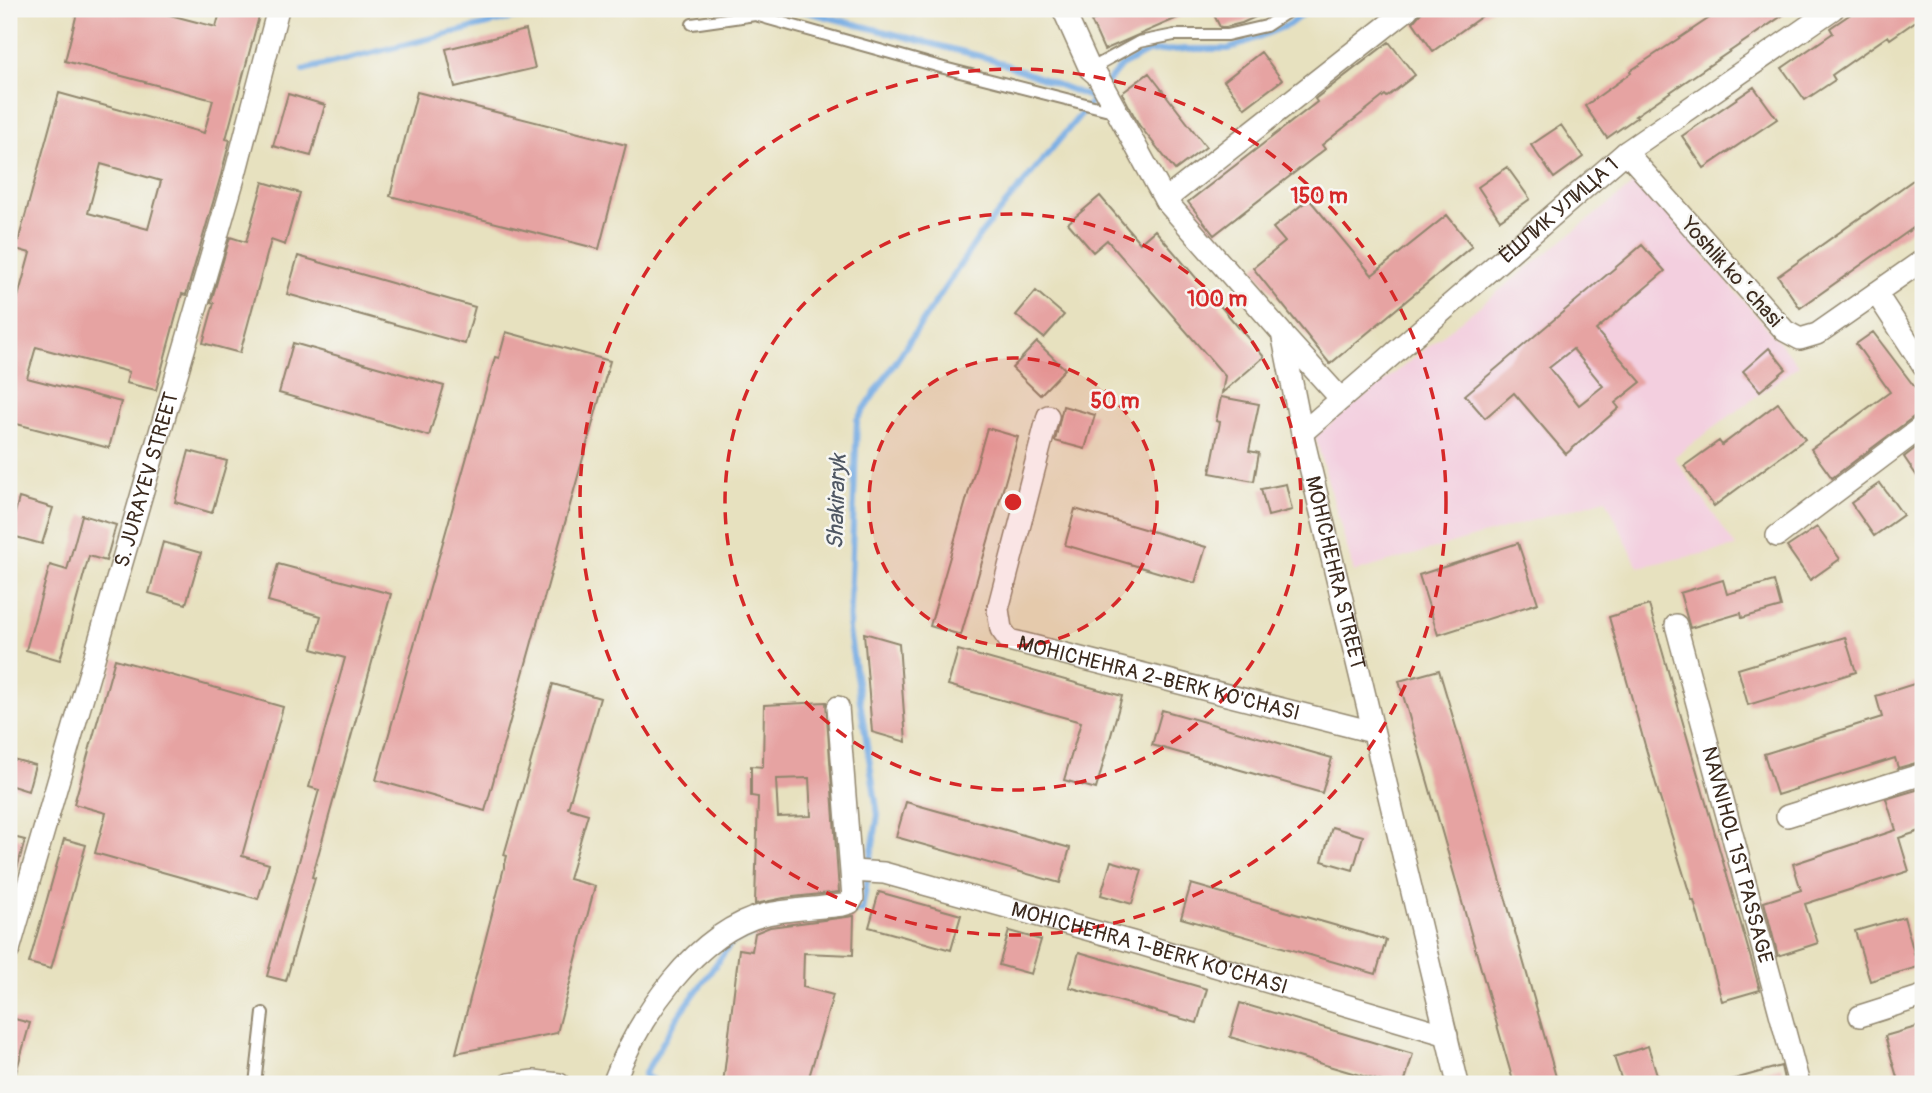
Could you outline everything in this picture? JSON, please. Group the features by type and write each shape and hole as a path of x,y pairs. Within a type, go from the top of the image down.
{"street":[{"name":"S. JURAYEV STREET","path":"9,950 234,178 278,9"},
{"path":"1063,9 1094,72 1165,200 1341,399"},
{"path":"1165,200 1408,9"},
{"name":"ЁШЛИК УЛИЦА 1","path":"1302,433 1626,152 1833,9"},
{"name":"Yoshlik koʻchasi","path":"1626,152 1785,331 1800,339 1817,334 1923,260"},
{"path":"1876,293 1923,365"},
{"name":"MOHICHEHRA STREET","path":"1282,333 1302,433 1458,1084"},
{"name":"MOHICHEHRA 2-BERK KO'CHASI","path":"1048,416 998,609 1001,629 1009,640 1373,732"},
{"path":"1777,536 1923,426"},
{"name":"NAVNIHOL 1ST PASSAGE","path":"1676,625 1799,1084"},
{"path":"613,1084 626,1050 675,976 709,945 737,925 768,914 850,903 853,893 852,871 838,707"},
{"path":"1787,816 1923,774"},
{"name":"MOHICHEHRA 1-BERK KO'CHASI","path":"852,871 884,873 1005,906 1447,1035"},
{"path":"1860,1016 1923,996"},
{"path":"509,1084 534,1081 559,1084"}],"lane":[{"path":"1094,72 1139,42 1174,35 1227,35 1266,26 1292,9"},
{"path":"692,24 755,15 1117,111"},
{"path":"256,1084 263,1013"}],"shaded area":[{"path":"1639,180 1799,365 1674,457 1736,547 1638,567 1606,499 1354,572 1315,436"}],"building":[{"path":"78,9 147,9 216,27 221,9 261,9 226,139 230,140 221,175 186,295 182,294 156,390 126,383 129,372 36,347 27,378 121,402 109,448 9,422 9,330 30,253 16,249 59,93 204,133 213,100 65,61","holes":["101,164 161,181 148,229 88,213"]},
{"path":"1118,9 1198,9 1104,50 1091,21"},
{"path":"1211,9 1273,9 1242,23 1220,27"},
{"path":"1424,9 1492,9 1433,51 1413,22"},
{"path":"1723,9 1792,9 1607,138 1585,106 1631,73 1630,71"},
{"path":"1858,9 1923,9 1923,16 1890,39 1888,36 1832,75 1835,80 1805,100 1782,68 1833,33 1830,28"},
{"path":"526,30 535,68 455,87 446,49"},
{"path":"1389,42 1415,75 1322,145 1325,149 1214,235 1188,202 1317,102 1315,99"},
{"path":"1261,52 1282,80 1245,108 1224,81"},
{"path":"1149,73 1206,147 1175,170 1139,125 1122,93"},
{"path":"1754,87 1777,119 1704,168 1682,136"},
{"path":"417,92 626,145 599,249 390,196"},
{"path":"288,94 325,105 311,156 273,146"},
{"path":"1561,125 1583,157 1554,178 1531,145"},
{"path":"1507,167 1530,199 1500,220 1478,187"},
{"path":"1923,173 1923,221 1800,308 1778,276"},
{"path":"263,182 300,193 285,245 271,240 240,353 203,343 214,303 211,302 230,237 246,242"},
{"path":"1100,196 1140,243 1155,230 1264,357 1222,393 1225,376 1107,240 1093,252 1068,223"},
{"path":"1309,199 1372,275 1447,215 1472,246 1330,364 1253,268 1285,242 1273,228"},
{"path":"1642,245 1665,271 1596,330 1641,382 1615,403 1619,408 1566,454 1514,393 1485,418 1465,395","holes":["1573,349 1603,386 1579,405 1549,368"]},
{"path":"298,256 475,307 465,344 287,294"},
{"path":"1036,291 1064,315 1044,338 1016,315"},
{"path":"506,332 610,361 485,811 376,780 495,357 499,358"},
{"path":"1873,332 1923,398 1923,413 1915,416 1832,478 1811,449 1890,392 1856,344"},
{"path":"1037,342 1065,369 1040,395 1012,368"},
{"path":"293,343 444,386 429,436 279,393"},
{"path":"1769,348 1786,369 1760,391 1743,371"},
{"path":"1221,397 1259,404 1249,451 1259,453 1254,481 1210,473 1220,422 1216,421"},
{"path":"1778,403 1805,439 1714,506 1684,466 1719,441 1722,445"},
{"path":"1063,406 1095,415 1085,449 1055,441"},
{"path":"987,428 1018,437 961,635 930,626"},
{"path":"1923,442 1923,485 1904,457"},
{"path":"189,451 227,461 212,513 175,502"},
{"path":"1880,483 1903,515 1874,536 1851,503"},
{"path":"1286,484 1292,510 1268,516 1261,489"},
{"path":"19,498 53,508 42,544 9,535"},
{"path":"1075,509 1206,547 1195,583 1065,545"},
{"path":"82,515 116,525 106,561 89,556 60,660 26,650 50,565 67,570"},
{"path":"1817,527 1840,559 1810,580 1787,547"},
{"path":"163,542 201,553 186,604 149,593"},
{"path":"1518,543 1538,603 1438,635 1419,575"},
{"path":"278,564 391,594 312,877 315,878 286,981 267,976 319,790 309,787 345,658 312,649 321,616 268,601"},
{"path":"1723,580 1727,594 1774,581 1781,607 1742,618 1741,613 1690,628 1680,593"},
{"path":"1649,605 1760,990 1722,1001 1694,901 1659,795 1609,617"},
{"path":"864,633 899,643 906,742 872,732"},
{"path":"1845,637 1856,672 1748,705 1738,669"},
{"path":"958,650 1122,696 1096,789 1064,780 1081,722 948,685"},
{"path":"115,659 283,707 242,856 269,864 258,899 95,853 106,813 74,804"},
{"path":"1439,670 1558,1084 1514,1084 1501,1039 1399,681"},
{"path":"1923,681 1923,761 1898,768 1895,758 1777,795 1764,754 1882,717 1876,696"},
{"path":"553,684 600,698 568,808 588,814 569,879 595,886 557,1033 456,1053 507,856 504,855"},
{"path":"826,702 839,892 755,904 758,797 751,796 751,766 763,767 764,705","holes":["809,778 811,816 778,817 776,779"]},
{"path":"1162,710 1332,758 1322,793 1152,745"},
{"path":"9,758 35,765 28,791 9,785"},
{"path":"1923,788 1923,830 1899,838 1909,871 1805,904 1818,943 1778,956 1764,902 1801,890 1793,864 1896,830 1886,799"},
{"path":"906,802 1070,848 1060,883 896,837"},
{"path":"1332,827 1363,836 1353,870 1322,861"},
{"path":"9,836 25,840 13,883 9,883"},
{"path":"64,839 86,845 51,969 29,963"},
{"path":"1111,861 1142,870 1132,904 1101,895"},
{"path":"1191,884 1386,940 1376,974 1181,918"},
{"path":"879,892 961,915 951,950 869,927"},
{"path":"854,916 853,955 804,953 803,987 833,995 807,1084 723,1084 739,949 752,951 755,933 770,927"},
{"path":"1904,917 1918,967 1870,981 1855,931"},
{"path":"1009,931 1041,940 1031,974 999,965"},
{"path":"1079,952 1207,989 1197,1023 1069,987"},
{"path":"1240,1003 1413,1054 1404,1084 1390,1084 1230,1037"},
{"path":"11,1018 30,1023 13,1083 9,1082"},
{"path":"1923,1025 1923,1079 1899,1084 1885,1036"},
{"path":"1648,1046 1660,1084 1623,1084 1614,1057"},
{"path":"1781,1066 1785,1084 1732,1084 1731,1080"}],"waterway":[{"path":"303,70 549,9"},
{"path":"796,9 991,59 1092,98"},
{"name":"Shakiraryk","path":"848,911 862,911 878,815 849,631 857,420 980,235 1121,66 1148,52 1229,49 1288,25 1309,9"},
{"name":"Shakiraryk","path":"660,1084 644,1075 677,1018 732,942 789,920"}]}
